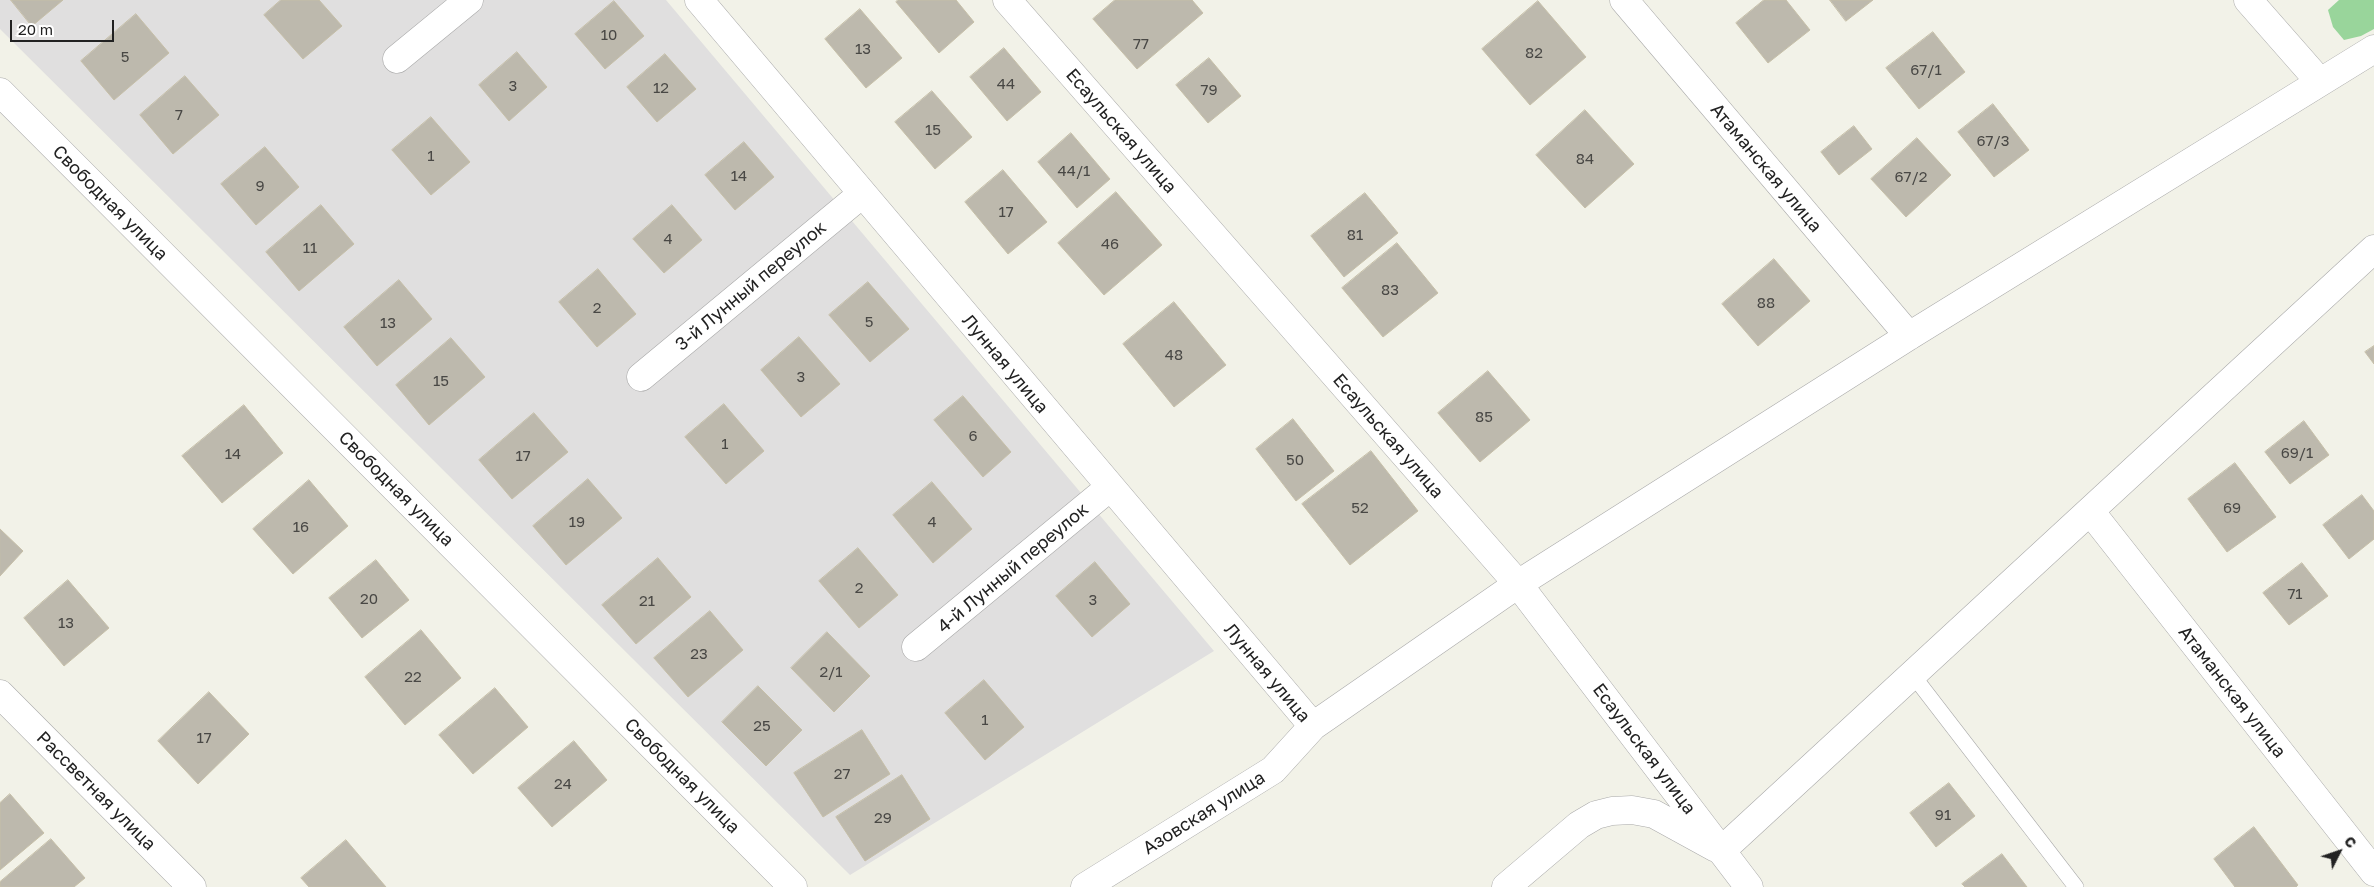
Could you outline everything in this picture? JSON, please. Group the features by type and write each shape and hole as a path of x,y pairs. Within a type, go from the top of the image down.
{"street":[{"path":"397,59 469,0"},
{"name":"Лунная улица","path":"699,0 1109,488 1313,726"},
{"name":"Есаульская улица","path":"1007,0 1518,584 1750,887"},
{"name":"Атаманская улица","path":"1624,0 1909,336"},
{"path":"2248,0 2320,82"},
{"name":"Азовская улица","path":"1085,887 1273,770 1313,726 1518,584 1909,336 2374,48"},
{"name":"Свободная улица","path":"0,92 793,887"},
{"name":"3-й Лунный переулок","path":"641,378 862,194"},
{"path":"1506,887 1579,825 1596,815 1612,811 1632,810 1654,814 1721,851 2374,249"},
{"name":"4-й Лунный переулок","path":"916,647 1109,488"},
{"name":"Атаманская улица","path":"2090,511 2374,872"},
{"name":"Рассветная улица","path":"0,694 192,887"}],"lane":[{"path":"1912,674 2076,887"}],"shaded area":[{"path":"0,0 666,0 1214,651 850,875 0,29"}],"green space":[{"path":"2339,0 2374,0 2374,29 2361,36 2344,40 2333,27 2328,10"}],"building":[{"path":"11,0 63,0 32,26"},
{"path":"281,0 319,0 342,26 303,59 264,15"},
{"path":"898,0 956,0 974,22 939,53 896,2"},
{"path":"1115,0 1192,0 1203,13 1137,69 1093,19"},
{"path":"1764,0 1786,0 1810,30 1768,63 1736,23"},
{"path":"1830,0 1873,0 1846,21"},
{"path":"614,1 644,36 605,69 575,34"},
{"path":"1538,1 1586,57 1530,105 1482,49"},
{"path":"860,9 902,58 866,88 825,39"},
{"path":"136,14 169,53 114,100 81,61"},
{"path":"1933,32 1965,72 1919,109 1886,68"},
{"path":"1004,48 1041,92 1007,121 970,77"},
{"path":"517,52 547,87 509,121 479,85"},
{"path":"665,54 696,89 657,122 627,87"},
{"path":"1209,58 1241,96 1208,123 1176,85"},
{"path":"185,76 219,115 173,154 140,115"},
{"path":"932,91 972,137 935,169 895,122"},
{"path":"1993,104 2029,150 1994,177 1958,132"},
{"path":"1585,110 1634,164 1585,208 1536,155"},
{"path":"431,117 470,162 431,195 392,150"},
{"path":"1854,126 1872,149 1839,175 1821,152"},
{"path":"1071,133 1110,179 1077,208 1038,162"},
{"path":"1917,138 1951,175 1906,217 1871,179"},
{"path":"744,142 774,177 735,210 705,175"},
{"path":"265,147 299,187 256,225 221,184"},
{"path":"1003,170 1047,222 1008,254 965,202"},
{"path":"1116,192 1162,245 1104,295 1058,243"},
{"path":"1365,193 1398,233 1344,277 1311,236"},
{"path":"321,205 354,244 299,291 266,252"},
{"path":"672,205 702,240 664,273 633,239"},
{"path":"1397,243 1438,293 1383,337 1342,288"},
{"path":"1774,259 1810,301 1758,346 1722,304"},
{"path":"598,269 636,314 597,347 559,302"},
{"path":"399,280 432,319 377,366 344,327"},
{"path":"868,282 909,329 870,362 829,315"},
{"path":"1174,302 1226,365 1174,407 1123,344"},
{"path":"799,337 840,384 801,417 761,370"},
{"path":"451,338 485,377 429,425 396,385"},
{"path":"2374,346 2374,364 2365,352"},
{"path":"1488,371 1530,420 1480,462 1438,413"},
{"path":"963,396 1011,452 983,477 934,420"},
{"path":"724,404 764,451 726,484 685,437"},
{"path":"244,405 283,453 222,503 182,456"},
{"path":"534,413 568,452 512,499 479,460"},
{"path":"1293,419 1334,471 1296,501 1256,449"},
{"path":"2304,421 2329,455 2290,484 2265,452"},
{"path":"1371,451 1418,511 1350,565 1302,504"},
{"path":"2235,463 2276,517 2227,552 2188,499"},
{"path":"588,479 622,518 566,565 533,526"},
{"path":"309,480 348,526 293,574 253,529"},
{"path":"932,482 972,529 933,563 893,515"},
{"path":"2362,495 2374,511 2374,539 2349,559 2323,525"},
{"path":"0,529 23,551 0,576"},
{"path":"858,548 898,595 859,628 819,581"},
{"path":"658,558 691,597 636,644 602,605"},
{"path":"376,560 409,600 362,638 329,598"},
{"path":"1095,562 1130,604 1092,637 1056,596"},
{"path":"2302,563 2328,596 2289,625 2263,593"},
{"path":"68,580 109,628 64,666 24,618"},
{"path":"710,611 743,650 688,697 654,658"},
{"path":"421,630 461,678 405,725 365,677"},
{"path":"827,632 870,676 834,712 791,668"},
{"path":"984,680 1024,727 985,760 945,713"},
{"path":"758,686 802,730 766,766 722,722"},
{"path":"495,688 528,727 473,774 439,735"},
{"path":"209,692 249,734 198,784 158,741"},
{"path":"862,730 890,774 823,817 794,773"},
{"path":"574,741 607,780 552,827 518,788"},
{"path":"902,775 930,819 865,861 836,817"},
{"path":"1949,783 1975,816 1936,847 1910,813"},
{"path":"10,794 44,833 0,870 0,803"},
{"path":"2254,827 2298,885 2296,887 2235,887 2214,859"},
{"path":"51,839 85,878 74,887 0,887 0,882"},
{"path":"346,840 386,887 309,887 301,878"},
{"path":"2002,854 2027,887 1965,887 1962,884"}]}
